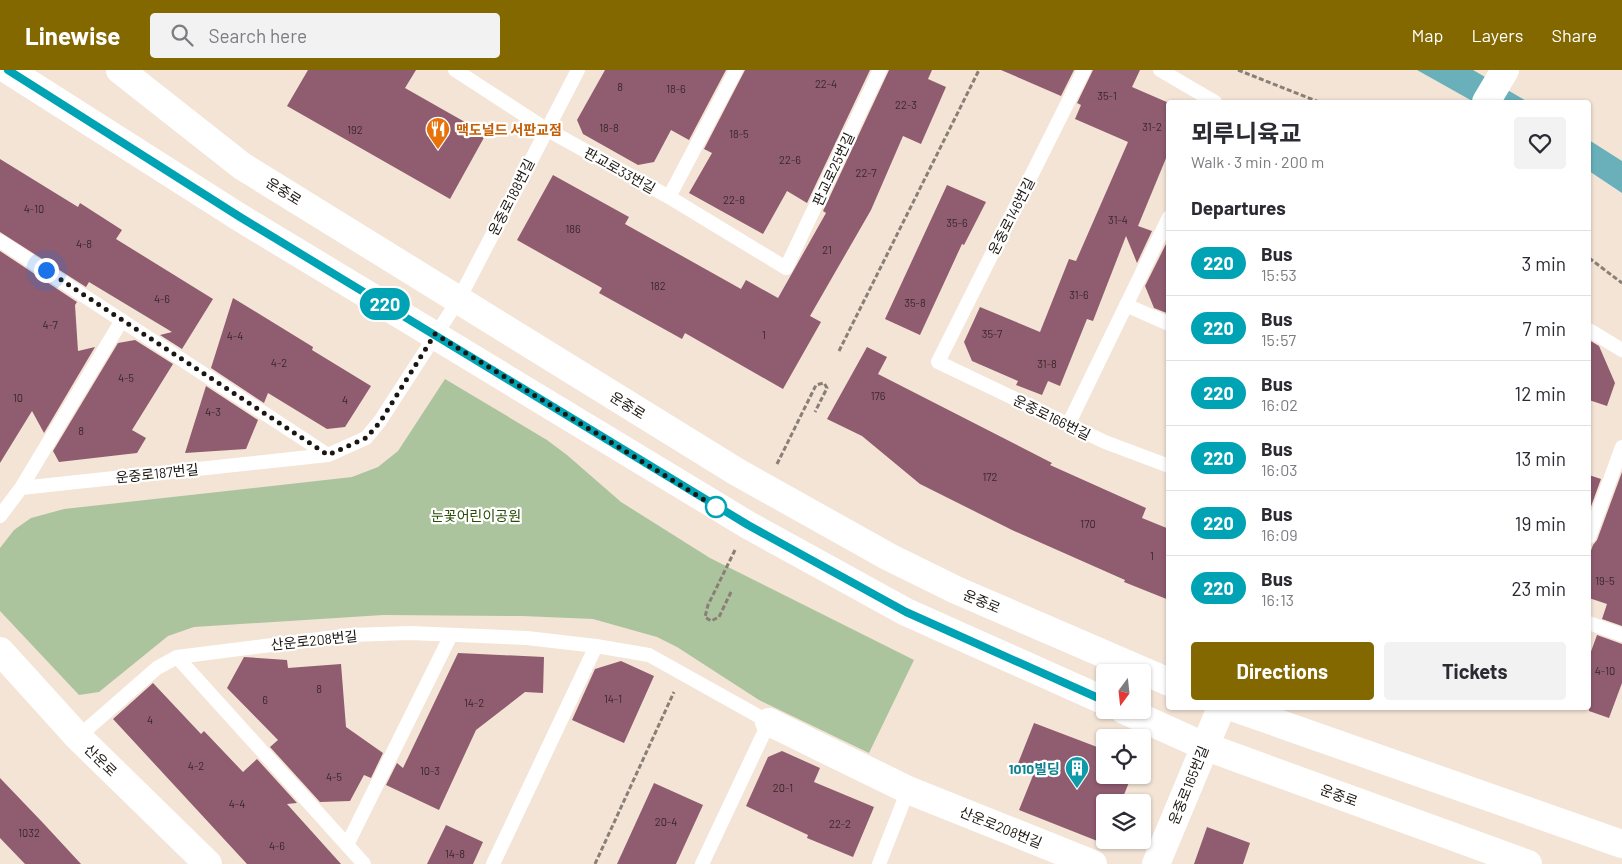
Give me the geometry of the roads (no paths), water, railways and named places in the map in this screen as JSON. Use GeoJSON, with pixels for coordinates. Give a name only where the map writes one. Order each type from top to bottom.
{"type":"FeatureCollection","features":[{"type":"Feature","properties":{"kind":"main road"},"geometry":{"type":"LineString","coordinates":[[8,70],[240,217],[435,334],[716,507],[898,608],[1096,697]]}},
{"type":"Feature","properties":{"kind":"main road","name":"운중로"},"geometry":{"type":"LineString","coordinates":[[120,70],[242,166],[675,434],[889,557],[956,590],[1166,681]]}},
{"type":"Feature","properties":{"kind":"main road"},"geometry":{"type":"LineString","coordinates":[[1487,100],[1505,70]]}},
{"type":"Feature","properties":{"kind":"main road"},"geometry":{"type":"LineString","coordinates":[[0,82],[31,84]]}},
{"type":"Feature","properties":{"kind":"main road","name":"산운로"},"geometry":{"type":"LineString","coordinates":[[0,651],[78,737],[208,864]]}},
{"type":"Feature","properties":{"kind":"main road","name":"운중로165번길"},"geometry":{"type":"LineString","coordinates":[[1156,864],[1220,710]]}},
{"type":"Feature","properties":{"kind":"main road"},"geometry":{"type":"LineString","coordinates":[[1241,710],[1622,844]]}},
{"type":"Feature","properties":{"kind":"main road","name":"운중로"},"geometry":{"type":"LineString","coordinates":[[1144,719],[1204,746],[1528,864]]}},
{"type":"Feature","properties":{"kind":"main road","name":"산운로208번길"},"geometry":{"type":"LineString","coordinates":[[769,722],[908,790],[1094,864]]}},
{"type":"Feature","properties":{"kind":"lane","name":"판교로33번길"},"geometry":{"type":"LineString","coordinates":[[455,70],[546,129],[670,197],[786,268]]}},
{"type":"Feature","properties":{"kind":"lane","name":"운중로188번길"},"geometry":{"type":"LineString","coordinates":[[459,299],[578,70]]}},
{"type":"Feature","properties":{"kind":"lane"},"geometry":{"type":"LineString","coordinates":[[670,197],[736,70]]}},
{"type":"Feature","properties":{"kind":"lane","name":"판교로25번길"},"geometry":{"type":"LineString","coordinates":[[786,268],[880,70]]}},
{"type":"Feature","properties":{"kind":"lane","name":"운중로146번길"},"geometry":{"type":"LineString","coordinates":[[938,362],[1084,70]]}},
{"type":"Feature","properties":{"kind":"lane"},"geometry":{"type":"LineString","coordinates":[[1160,70],[1212,100]]}},
{"type":"Feature","properties":{"kind":"lane"},"geometry":{"type":"LineString","coordinates":[[1068,425],[1166,223]]}},
{"type":"Feature","properties":{"kind":"lane"},"geometry":{"type":"LineString","coordinates":[[0,240],[328,455]]}},
{"type":"Feature","properties":{"kind":"lane","name":"운중로187번길"},"geometry":{"type":"LineString","coordinates":[[21,488],[328,455],[366,438],[380,422],[459,299]]}},
{"type":"Feature","properties":{"kind":"lane"},"geometry":{"type":"LineString","coordinates":[[1126,305],[1166,323]]}},
{"type":"Feature","properties":{"kind":"lane"},"geometry":{"type":"LineString","coordinates":[[0,516],[21,488],[122,320]]}},
{"type":"Feature","properties":{"kind":"lane"},"geometry":{"type":"LineString","coordinates":[[1591,331],[1622,350]]}},
{"type":"Feature","properties":{"kind":"lane","name":"운중로166번길"},"geometry":{"type":"LineString","coordinates":[[938,362],[1105,442],[1166,465]]}},
{"type":"Feature","properties":{"kind":"lane"},"geometry":{"type":"LineString","coordinates":[[1591,532],[1622,447]]}},
{"type":"Feature","properties":{"kind":"lane"},"geometry":{"type":"LineString","coordinates":[[1591,624],[1622,635]]}},
{"type":"Feature","properties":{"kind":"lane","name":"산운로208번길"},"geometry":{"type":"LineString","coordinates":[[78,737],[157,668],[176,657],[351,635],[451,635],[528,638],[596,646],[648,655],[683,672],[769,722]]}},
{"type":"Feature","properties":{"kind":"lane"},"geometry":{"type":"LineString","coordinates":[[346,845],[451,635]]}},
{"type":"Feature","properties":{"kind":"lane"},"geometry":{"type":"LineString","coordinates":[[493,864],[596,646]]}},
{"type":"Feature","properties":{"kind":"lane"},"geometry":{"type":"LineString","coordinates":[[176,657],[364,864]]}},
{"type":"Feature","properties":{"kind":"lane"},"geometry":{"type":"LineString","coordinates":[[702,864],[769,722]]}},
{"type":"Feature","properties":{"kind":"lane"},"geometry":{"type":"LineString","coordinates":[[879,864],[908,790]]}},
{"type":"Feature","properties":{"kind":"water"},"geometry":{"type":"Polygon","coordinates":[[[1417,70],[1473,70],[1525,100],[1470,100],[1417,70]]]}},
{"type":"Feature","properties":{"kind":"water"},"geometry":{"type":"Polygon","coordinates":[[[1591,141],[1622,161],[1622,193],[1591,172],[1591,141]]]}},
{"type":"Feature","properties":{"kind":"place","name":"맥도널드 서판교점"},"geometry":{"type":"Point","coordinates":[438,150]}},
{"type":"Feature","properties":{"kind":"place","name":"1010빌딩"},"geometry":{"type":"Point","coordinates":[1077,789]}},
{"type":"Feature","properties":{"kind":"park label","name":"눈꽃어린이공원"},"geometry":{"type":"Point","coordinates":[476,515]}}]}
